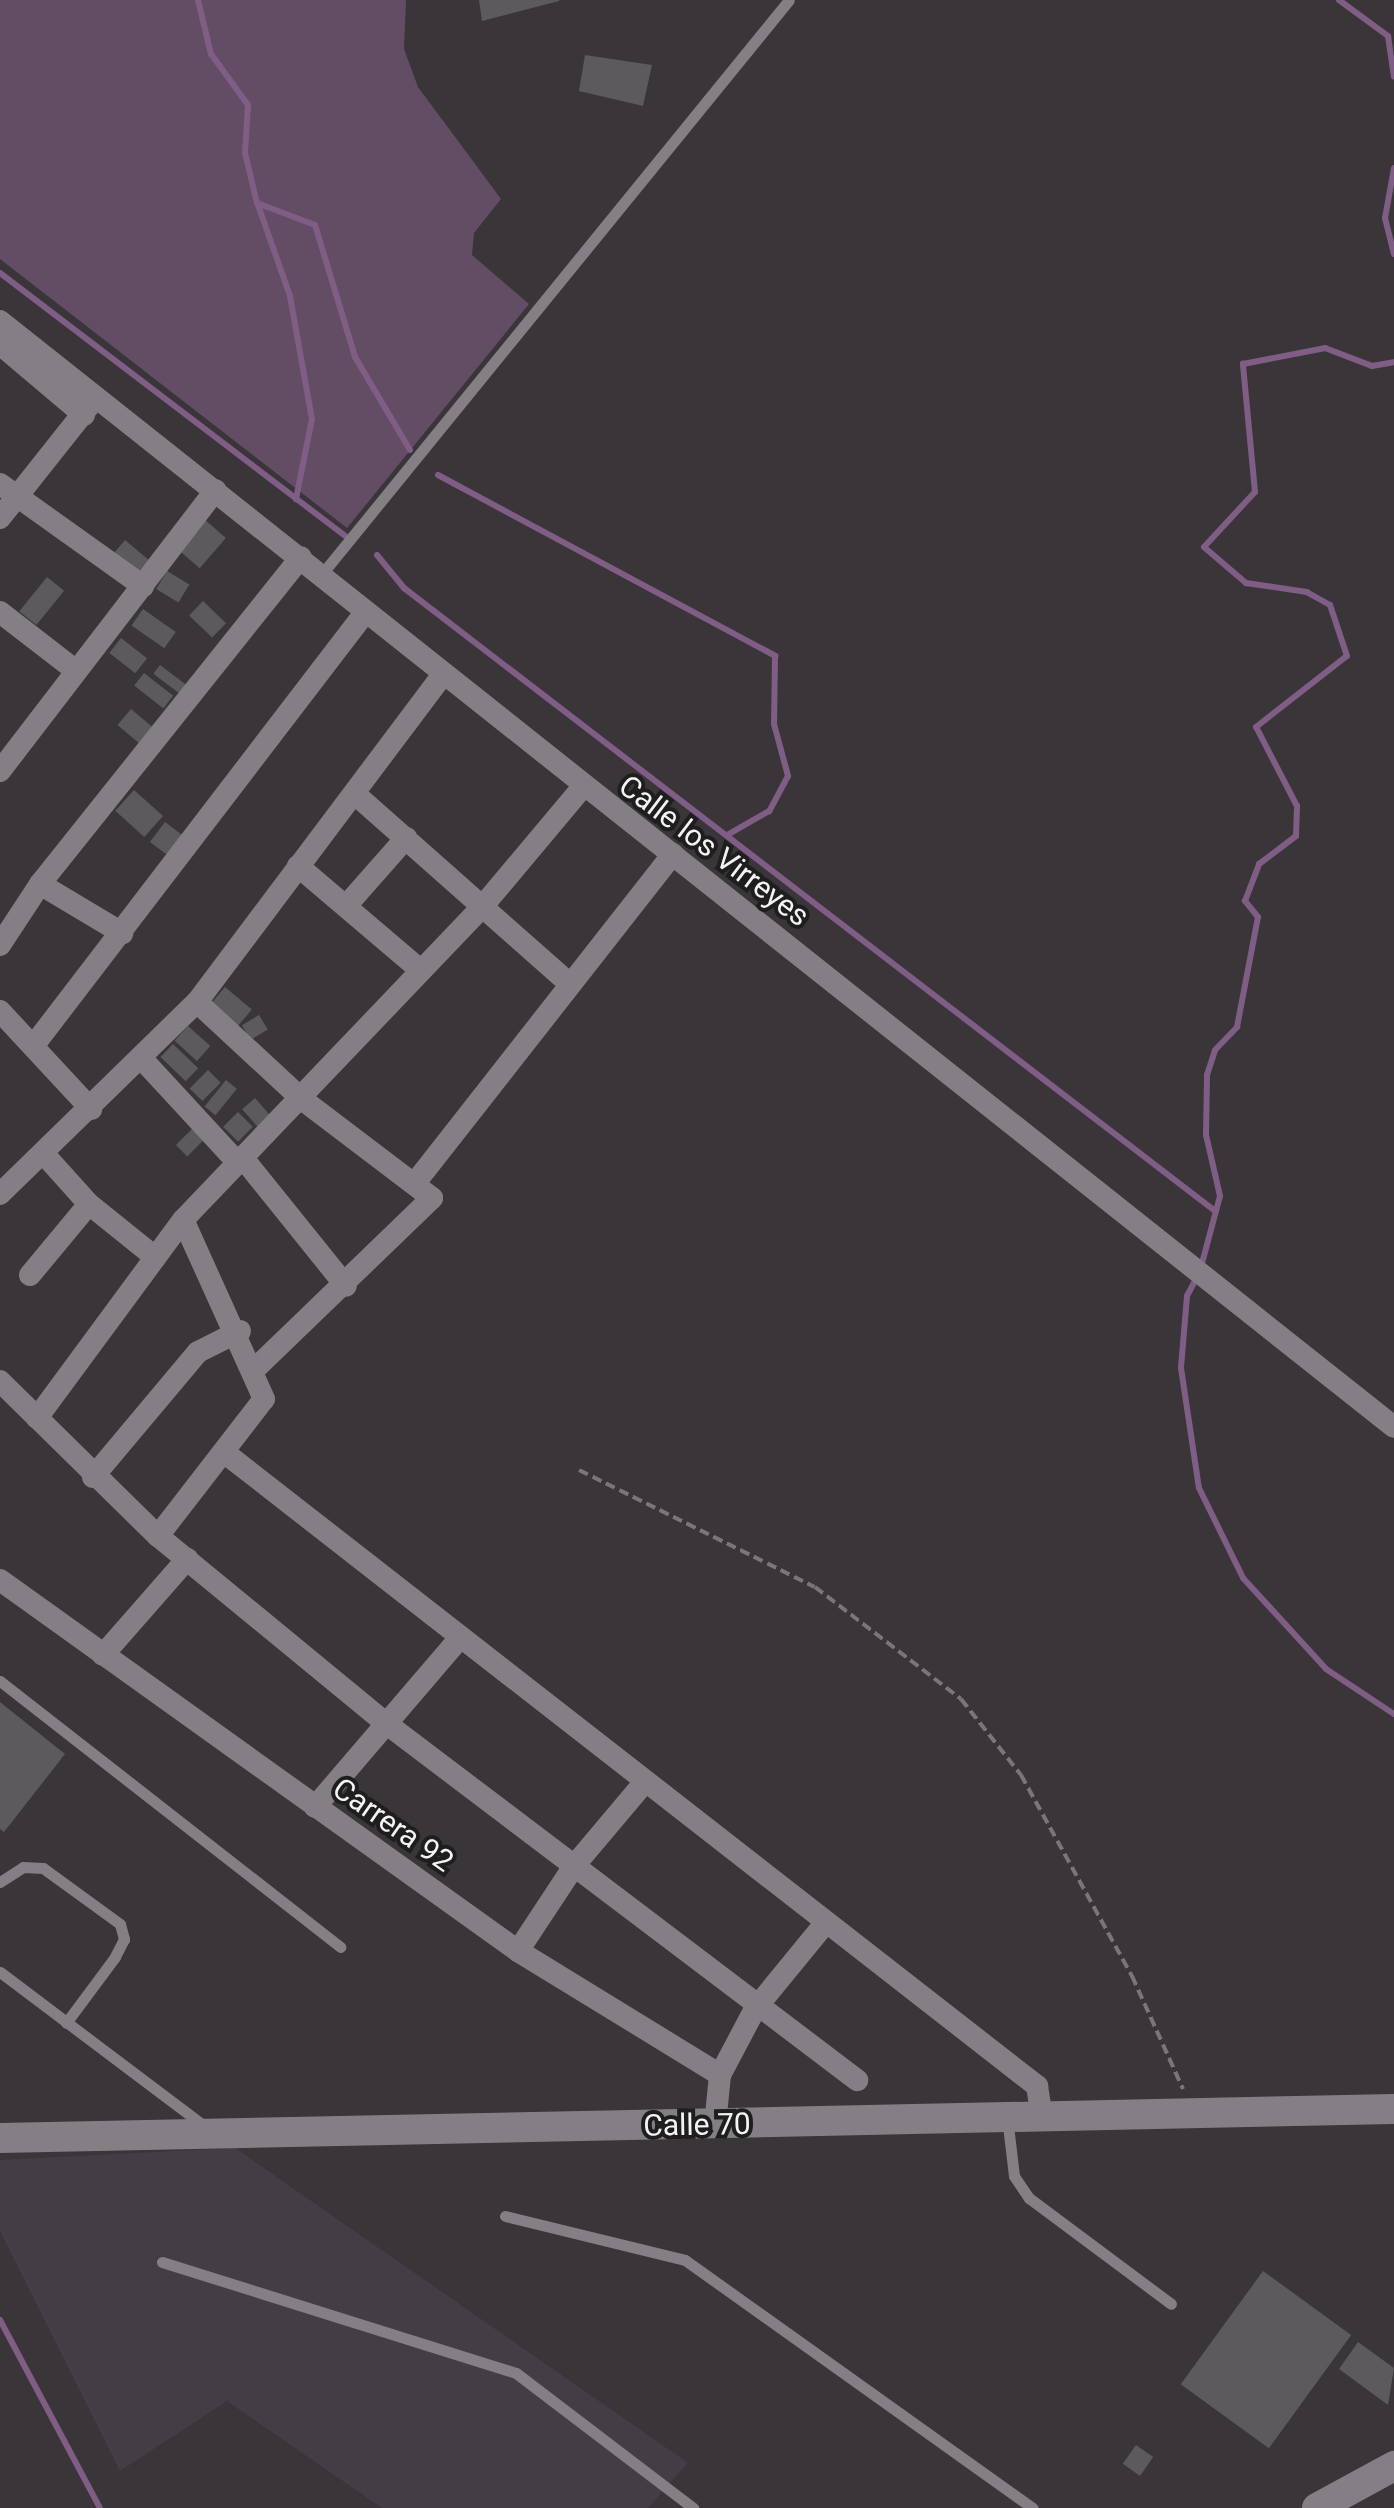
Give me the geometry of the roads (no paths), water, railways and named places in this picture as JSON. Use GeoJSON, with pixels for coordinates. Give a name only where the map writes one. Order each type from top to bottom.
{"type":"FeatureCollection","features":[{"type":"Feature","properties":{"kind":"street","name":"Calle los Virreyes"},"geometry":{"type":"LineString","coordinates":[[0,322],[34,362],[90,406],[216,490],[581,789],[674,854],[1182,1253],[1394,1427]]}},
{"type":"Feature","properties":{"kind":"street"},"geometry":{"type":"LineString","coordinates":[[0,344],[34,362]]}},
{"type":"Feature","properties":{"kind":"street"},"geometry":{"type":"LineString","coordinates":[[0,518],[8,490],[90,406]]}},
{"type":"Feature","properties":{"kind":"street"},"geometry":{"type":"LineString","coordinates":[[8,490],[143,586]]}},
{"type":"Feature","properties":{"kind":"street"},"geometry":{"type":"LineString","coordinates":[[0,771],[9,741],[76,670],[216,490]]}},
{"type":"Feature","properties":{"kind":"street"},"geometry":{"type":"LineString","coordinates":[[0,945],[40,884],[300,557]]}},
{"type":"Feature","properties":{"kind":"street"},"geometry":{"type":"LineString","coordinates":[[0,612],[76,670]]}},
{"type":"Feature","properties":{"kind":"street"},"geometry":{"type":"LineString","coordinates":[[34,1045],[364,614]]}},
{"type":"Feature","properties":{"kind":"street"},"geometry":{"type":"LineString","coordinates":[[0,1194],[143,1060],[197,1002],[441,677]]}},
{"type":"Feature","properties":{"kind":"street"},"geometry":{"type":"LineString","coordinates":[[37,1418],[183,1220],[304,1100],[482,907],[581,789]]}},
{"type":"Feature","properties":{"kind":"street"},"geometry":{"type":"LineString","coordinates":[[355,794],[566,981]]}},
{"type":"Feature","properties":{"kind":"street"},"geometry":{"type":"LineString","coordinates":[[346,906],[406,838]]}},
{"type":"Feature","properties":{"kind":"street"},"geometry":{"type":"LineString","coordinates":[[415,1183],[566,981],[674,854]]}},
{"type":"Feature","properties":{"kind":"street"},"geometry":{"type":"LineString","coordinates":[[298,866],[420,970]]}},
{"type":"Feature","properties":{"kind":"street"},"geometry":{"type":"LineString","coordinates":[[40,884],[122,933]]}},
{"type":"Feature","properties":{"kind":"street"},"geometry":{"type":"LineString","coordinates":[[197,1002],[304,1100],[432,1198],[346,1286],[256,1368]]}},
{"type":"Feature","properties":{"kind":"street"},"geometry":{"type":"LineString","coordinates":[[0,1011],[91,1109]]}},
{"type":"Feature","properties":{"kind":"street"},"geometry":{"type":"LineString","coordinates":[[143,1060],[241,1160],[346,1286]]}},
{"type":"Feature","properties":{"kind":"street"},"geometry":{"type":"LineString","coordinates":[[43,1152],[89,1204],[155,1257]]}},
{"type":"Feature","properties":{"kind":"street"},"geometry":{"type":"LineString","coordinates":[[30,1275],[89,1204]]}},
{"type":"Feature","properties":{"kind":"street"},"geometry":{"type":"LineString","coordinates":[[158,1536],[264,1399],[240,1331],[183,1220]]}},
{"type":"Feature","properties":{"kind":"street"},"geometry":{"type":"LineString","coordinates":[[94,1477],[198,1352],[240,1331]]}},
{"type":"Feature","properties":{"kind":"street"},"geometry":{"type":"LineString","coordinates":[[0,1381],[158,1536],[386,1724],[755,2009],[857,2080]]}},
{"type":"Feature","properties":{"kind":"street"},"geometry":{"type":"LineString","coordinates":[[225,1453],[823,1926],[1037,2086],[1042,2116]]}},
{"type":"Feature","properties":{"kind":"street"},"geometry":{"type":"LineString","coordinates":[[104,1656],[186,1559]]}},
{"type":"Feature","properties":{"kind":"street","name":"Carrera 92"},"geometry":{"type":"LineString","coordinates":[[0,1580],[518,1951],[720,2075]]}},
{"type":"Feature","properties":{"kind":"street"},"geometry":{"type":"LineString","coordinates":[[315,1807],[459,1639]]}},
{"type":"Feature","properties":{"kind":"street"},"geometry":{"type":"LineString","coordinates":[[518,1951],[574,1866],[643,1784]]}},
{"type":"Feature","properties":{"kind":"street"},"geometry":{"type":"LineString","coordinates":[[715,2124],[720,2075],[755,2009],[823,1926]]}},
{"type":"Feature","properties":{"kind":"street","name":"Calle 70"},"geometry":{"type":"LineString","coordinates":[[0,2138],[1394,2109]]}},
{"type":"Feature","properties":{"kind":"street"},"geometry":{"type":"LineString","coordinates":[[1317,2508],[1394,2466]]}},
{"type":"Feature","properties":{"kind":"lane"},"geometry":{"type":"LineString","coordinates":[[321,575],[789,0]]}},
{"type":"Feature","properties":{"kind":"lane"},"geometry":{"type":"LineString","coordinates":[[0,1681],[340,1947]]}},
{"type":"Feature","properties":{"kind":"lane"},"geometry":{"type":"LineString","coordinates":[[0,1882],[23,1867],[43,1868],[120,1924],[124,1939],[115,1957],[66,2023]]}},
{"type":"Feature","properties":{"kind":"lane"},"geometry":{"type":"LineString","coordinates":[[0,1972],[214,2133]]}},
{"type":"Feature","properties":{"kind":"lane"},"geometry":{"type":"LineString","coordinates":[[1007,2118],[1014,2176],[1028,2198],[1171,2304]]}},
{"type":"Feature","properties":{"kind":"lane"},"geometry":{"type":"LineString","coordinates":[[505,2216],[685,2260],[1033,2508]]}},
{"type":"Feature","properties":{"kind":"lane"},"geometry":{"type":"LineString","coordinates":[[162,2262],[516,2373],[693,2508]]}},
{"type":"Feature","properties":{"kind":"waterway"},"geometry":{"type":"LineString","coordinates":[[198,0],[211,54],[248,105],[245,153],[257,203],[315,225],[355,357],[410,450]]}},
{"type":"Feature","properties":{"kind":"waterway"},"geometry":{"type":"LineString","coordinates":[[1339,0],[1388,36],[1394,77]]}},
{"type":"Feature","properties":{"kind":"waterway"},"geometry":{"type":"LineString","coordinates":[[1394,168],[1385,218],[1394,254]]}},
{"type":"Feature","properties":{"kind":"waterway"},"geometry":{"type":"LineString","coordinates":[[258,205],[290,296],[312,419],[296,499]]}},
{"type":"Feature","properties":{"kind":"waterway"},"geometry":{"type":"LineString","coordinates":[[0,273],[347,537]]}},
{"type":"Feature","properties":{"kind":"waterway"},"geometry":{"type":"LineString","coordinates":[[1201,1267],[1220,1196],[1206,1135],[1207,1075],[1215,1050],[1237,1027],[1258,917],[1245,901],[1259,864],[1296,836],[1297,806],[1256,727],[1347,656],[1330,605],[1307,592],[1246,583],[1204,547],[1255,492],[1243,364],[1325,348],[1372,366],[1394,362]]}},
{"type":"Feature","properties":{"kind":"waterway"},"geometry":{"type":"LineString","coordinates":[[438,475],[775,656],[774,724],[788,776],[769,811],[729,834]]}},
{"type":"Feature","properties":{"kind":"waterway"},"geometry":{"type":"LineString","coordinates":[[377,555],[404,588],[1215,1211]]}},
{"type":"Feature","properties":{"kind":"waterway"},"geometry":{"type":"LineString","coordinates":[[1196,1279],[1187,1296],[1181,1368],[1199,1488],[1243,1578],[1326,1669],[1394,1714]]}},
{"type":"Feature","properties":{"kind":"waterway"},"geometry":{"type":"LineString","coordinates":[[0,2320],[100,2508]]}}]}
